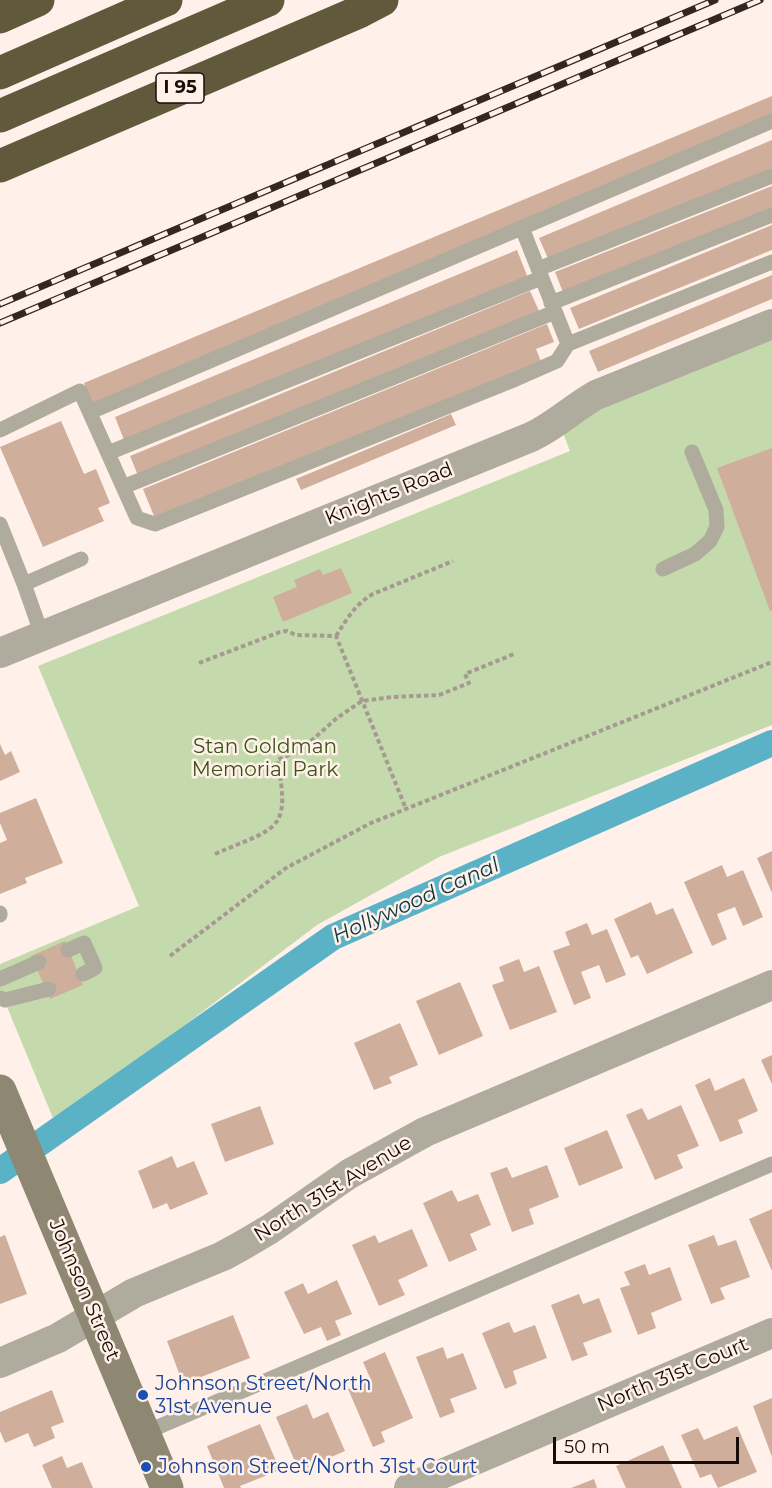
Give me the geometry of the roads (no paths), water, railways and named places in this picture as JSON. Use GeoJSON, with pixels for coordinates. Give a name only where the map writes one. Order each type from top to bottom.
{"type":"FeatureCollection","features":[{"type":"Feature","properties":{"kind":"highway"},"geometry":{"type":"LineString","coordinates":[[0,16],[38,0]]}},
{"type":"Feature","properties":{"kind":"highway"},"geometry":{"type":"LineString","coordinates":[[0,73],[166,0]]}},
{"type":"Feature","properties":{"kind":"highway"},"geometry":{"type":"LineString","coordinates":[[0,116],[268,0]]}},
{"type":"Feature","properties":{"kind":"highway"},"geometry":{"type":"LineString","coordinates":[[371,6],[401,0]]}},
{"type":"Feature","properties":{"kind":"highway","name":"I 95"},"geometry":{"type":"LineString","coordinates":[[0,166],[371,6]]}},
{"type":"Feature","properties":{"kind":"street","name":"Knights Road"},"geometry":{"type":"LineString","coordinates":[[0,653],[531,437],[550,428],[596,395],[772,324]]}},
{"type":"Feature","properties":{"kind":"street","name":"North 31st Avenue"},"geometry":{"type":"LineString","coordinates":[[0,1363],[58,1338],[134,1293],[223,1256],[278,1224],[349,1174],[425,1132],[772,985]]}},
{"type":"Feature","properties":{"kind":"street","name":"Johnson Street"},"geometry":{"type":"LineString","coordinates":[[0,1091],[167,1488]]}},
{"type":"Feature","properties":{"kind":"street","name":"North 31st Court"},"geometry":{"type":"LineString","coordinates":[[409,1488],[772,1333]]}},
{"type":"Feature","properties":{"kind":"lane"},"geometry":{"type":"LineString","coordinates":[[90,412],[772,122]]}},
{"type":"Feature","properties":{"kind":"lane"},"geometry":{"type":"LineString","coordinates":[[108,453],[772,176]]}},
{"type":"Feature","properties":{"kind":"lane"},"geometry":{"type":"LineString","coordinates":[[123,487],[772,215]]}},
{"type":"Feature","properties":{"kind":"lane"},"geometry":{"type":"LineString","coordinates":[[522,228],[568,344]]}},
{"type":"Feature","properties":{"kind":"lane"},"geometry":{"type":"LineString","coordinates":[[0,430],[80,391],[137,518],[155,524],[547,366],[557,361],[568,344],[772,262]]}},
{"type":"Feature","properties":{"kind":"lane"},"geometry":{"type":"LineString","coordinates":[[663,569],[695,554],[710,541],[717,527],[716,510],[692,452]]}},
{"type":"Feature","properties":{"kind":"lane"},"geometry":{"type":"LineString","coordinates":[[0,524],[42,635]]}},
{"type":"Feature","properties":{"kind":"lane"},"geometry":{"type":"LineString","coordinates":[[24,584],[81,559]]}},
{"type":"Feature","properties":{"kind":"lane"},"geometry":{"type":"LineString","coordinates":[[68,950],[84,943],[95,968],[83,974]]}},
{"type":"Feature","properties":{"kind":"lane"},"geometry":{"type":"LineString","coordinates":[[0,979],[39,962]]}},
{"type":"Feature","properties":{"kind":"lane"},"geometry":{"type":"LineString","coordinates":[[0,998],[5,1000],[49,988]]}},
{"type":"Feature","properties":{"kind":"lane"},"geometry":{"type":"LineString","coordinates":[[144,1433],[772,1164]]}},
{"type":"Feature","properties":{"kind":"waterway","name":"Hollywood Canal"},"geometry":{"type":"LineString","coordinates":[[0,1171],[333,937],[772,743]]}},
{"type":"Feature","properties":{"kind":"railway"},"geometry":{"type":"LineString","coordinates":[[0,304],[715,0]]}},
{"type":"Feature","properties":{"kind":"railway"},"geometry":{"type":"LineString","coordinates":[[0,323],[760,0]]}},
{"type":"Feature","properties":{"kind":"place","name":"Johnson Street/North 31st Avenue"},"geometry":{"type":"Point","coordinates":[143,1395]}},
{"type":"Feature","properties":{"kind":"place","name":"Johnson Street/North 31st Court"},"geometry":{"type":"Point","coordinates":[146,1467]}},
{"type":"Feature","properties":{"kind":"park label","name":"Stan Goldman Memorial Park"},"geometry":{"type":"Point","coordinates":[265,758]}}]}
